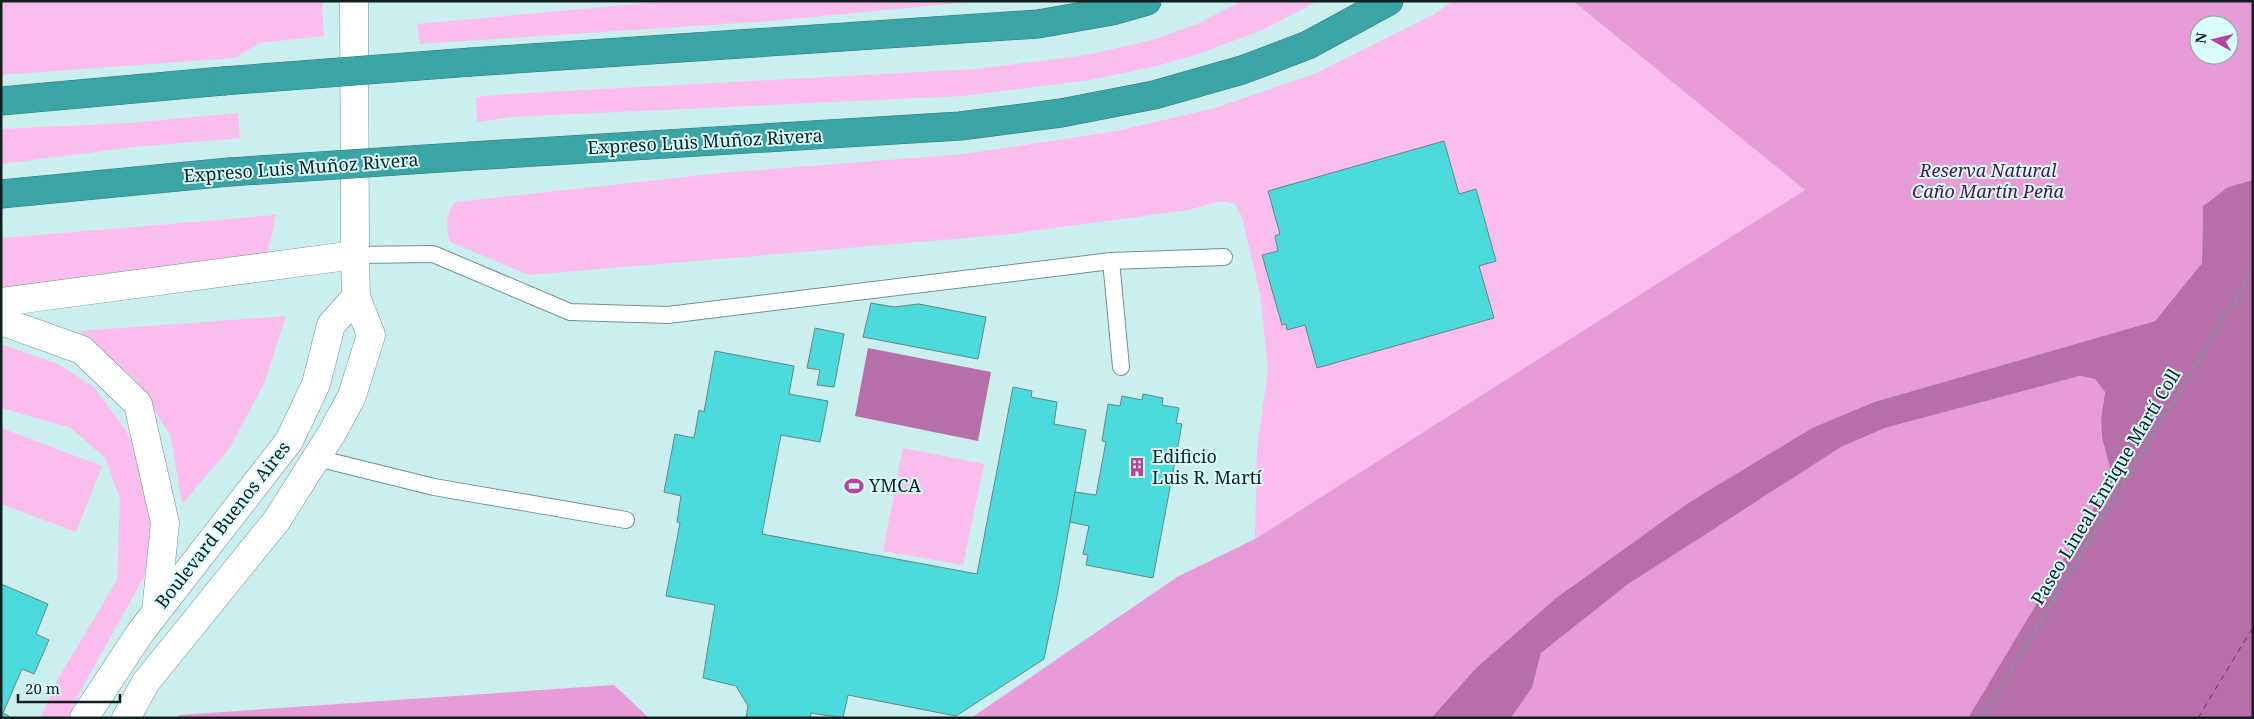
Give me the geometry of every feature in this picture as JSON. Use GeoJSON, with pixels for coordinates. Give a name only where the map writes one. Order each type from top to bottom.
{"type":"FeatureCollection","features":[{"type":"Feature","properties":{"kind":"highway"},"geometry":{"type":"LineString","coordinates":[[1,101],[223,81],[471,62],[1038,24],[1112,11],[1147,1]]}},
{"type":"Feature","properties":{"kind":"highway","name":"Expreso Luis Muñoz Rivera"},"geometry":{"type":"LineString","coordinates":[[1,194],[229,172],[960,126],[1061,113],[1154,95],[1242,70],[1308,45],[1389,1]]}},
{"type":"Feature","properties":{"kind":"street","name":"Boulevard Buenos Aires"},"geometry":{"type":"LineString","coordinates":[[126,718],[146,682],[277,520],[352,396],[371,336],[356,297],[354,1]]}},
{"type":"Feature","properties":{"kind":"street"},"geometry":{"type":"LineString","coordinates":[[1,302],[355,255]]}},
{"type":"Feature","properties":{"kind":"street","name":"Boulevard Buenos Aires"},"geometry":{"type":"LineString","coordinates":[[84,718],[140,633],[289,441],[316,384],[331,325],[356,297]]}},
{"type":"Feature","properties":{"kind":"street"},"geometry":{"type":"LineString","coordinates":[[1,322],[82,350],[138,404],[165,523],[156,612]]}},
{"type":"Feature","properties":{"kind":"lane"},"geometry":{"type":"LineString","coordinates":[[355,255],[433,254],[570,312],[668,315],[1111,261],[1224,256]]}},
{"type":"Feature","properties":{"kind":"lane"},"geometry":{"type":"LineString","coordinates":[[1111,261],[1121,367]]}},
{"type":"Feature","properties":{"kind":"lane"},"geometry":{"type":"LineString","coordinates":[[316,458],[434,487],[626,520]]}},
{"type":"Feature","properties":{"kind":"path","name":"Paseo Lineal Enrique Martí Coll"},"geometry":{"type":"LineString","coordinates":[[1982,718],[2253,270]]}},
{"type":"Feature","properties":{"kind":"shaded area"},"geometry":{"type":"Polygon","coordinates":[[[1,1],[322,1],[324,36],[259,43],[235,58],[1,75],[1,1]]]}},
{"type":"Feature","properties":{"kind":"shaded area"},"geometry":{"type":"Polygon","coordinates":[[[669,1],[982,1],[770,21],[420,44],[417,24],[669,1]]]}},
{"type":"Feature","properties":{"kind":"shaded area"},"geometry":{"type":"Polygon","coordinates":[[[1242,1],[1318,1],[1265,29],[1198,54],[1157,66],[1090,80],[963,96],[511,117],[477,122],[476,97],[976,69],[1087,55],[1152,40],[1197,24],[1242,1]]]}},
{"type":"Feature","properties":{"kind":"shaded area"},"geometry":{"type":"Polygon","coordinates":[[[1453,1],[1573,1],[1805,190],[1255,539],[1257,448],[1268,370],[1260,293],[1242,217],[1235,204],[1221,201],[1188,210],[1003,235],[529,275],[450,242],[447,221],[449,212],[455,202],[722,173],[964,154],[1117,131],[1215,108],[1314,74],[1433,15],[1453,1]]]}},
{"type":"Feature","properties":{"kind":"shaded area"},"geometry":{"type":"Polygon","coordinates":[[[238,113],[240,138],[135,147],[1,164],[1,129],[128,123],[238,113]]]}},
{"type":"Feature","properties":{"kind":"shaded area"},"geometry":{"type":"Polygon","coordinates":[[[2253,180],[2253,718],[1968,718],[2099,499],[2110,468],[2102,438],[2101,419],[2105,392],[2095,379],[2080,376],[1885,428],[1841,447],[1627,585],[1541,653],[1532,688],[1511,718],[1431,718],[1477,667],[1556,598],[1688,503],[1812,428],[1874,402],[2155,321],[2202,263],[2203,206],[2228,187],[2253,180]]]}},
{"type":"Feature","properties":{"kind":"shaded area"},"geometry":{"type":"Polygon","coordinates":[[[276,215],[265,266],[1,289],[1,238],[276,215]]]}},
{"type":"Feature","properties":{"kind":"shaded area"},"geometry":{"type":"Polygon","coordinates":[[[286,316],[264,384],[229,449],[182,504],[171,437],[137,381],[79,331],[286,316]]]}},
{"type":"Feature","properties":{"kind":"shaded area"},"geometry":{"type":"Polygon","coordinates":[[[1,344],[58,364],[94,387],[126,431],[154,488],[153,533],[144,577],[82,688],[68,718],[40,718],[55,684],[117,580],[120,499],[105,458],[71,428],[1,408],[1,344]]]}},
{"type":"Feature","properties":{"kind":"shaded area"},"geometry":{"type":"Polygon","coordinates":[[[868,348],[991,372],[978,441],[855,416],[868,348]]]}},
{"type":"Feature","properties":{"kind":"shaded area"},"geometry":{"type":"Polygon","coordinates":[[[1,428],[102,466],[76,532],[1,504],[1,428]]]}},
{"type":"Feature","properties":{"kind":"shaded area"},"geometry":{"type":"Polygon","coordinates":[[[903,448],[984,464],[963,565],[883,551],[903,448]]]}},
{"type":"Feature","properties":{"kind":"green space","name":"Reserva Natural Caño Martín Peña"},"geometry":{"type":"Polygon","coordinates":[[[1573,1],[2253,1],[2253,180],[2228,187],[2203,206],[2202,263],[2155,321],[1874,402],[1812,428],[1688,503],[1556,598],[1477,667],[1431,718],[971,718],[1177,577],[1255,539],[1805,190],[1573,1]]]}},
{"type":"Feature","properties":{"kind":"green space"},"geometry":{"type":"Polygon","coordinates":[[[2080,376],[2095,379],[2105,392],[2101,419],[2102,438],[2110,468],[2099,499],[1968,718],[1511,718],[1532,688],[1541,653],[1627,585],[1841,447],[1885,428],[2080,376]]]}},
{"type":"Feature","properties":{"kind":"green space"},"geometry":{"type":"Polygon","coordinates":[[[614,685],[649,718],[178,718],[179,715],[614,685]]]}},
{"type":"Feature","properties":{"kind":"building"},"geometry":{"type":"Polygon","coordinates":[[[1444,141],[1459,194],[1476,189],[1496,261],[1479,266],[1494,318],[1317,368],[1305,325],[1287,330],[1286,324],[1282,325],[1262,255],[1278,251],[1275,236],[1280,234],[1268,191],[1444,141]]]}},
{"type":"Feature","properties":{"kind":"building"},"geometry":{"type":"Polygon","coordinates":[[[871,303],[894,307],[919,304],[986,317],[978,359],[863,337],[871,303]]]}},
{"type":"Feature","properties":{"kind":"building"},"geometry":{"type":"Polygon","coordinates":[[[815,328],[844,334],[834,387],[817,385],[820,370],[807,368],[815,328]]]}},
{"type":"Feature","properties":{"kind":"building"},"geometry":{"type":"Polygon","coordinates":[[[715,351],[794,366],[789,394],[828,401],[820,442],[781,435],[762,534],[977,574],[1013,387],[1032,391],[1031,397],[1057,402],[1054,424],[1086,430],[1058,591],[1044,659],[956,716],[848,695],[843,718],[811,713],[810,718],[746,718],[748,706],[736,686],[703,678],[715,605],[666,596],[680,523],[677,522],[681,496],[664,492],[675,434],[694,438],[699,410],[704,412],[715,351]]]}},
{"type":"Feature","properties":{"kind":"building","name":"Edificio Luis R. Martí"},"geometry":{"type":"Polygon","coordinates":[[[1143,394],[1163,398],[1162,405],[1179,408],[1176,423],[1182,424],[1153,578],[1086,565],[1088,555],[1083,554],[1089,526],[1070,522],[1075,492],[1096,495],[1106,442],[1102,441],[1108,404],[1120,406],[1122,396],[1142,400],[1143,394]]]}},
{"type":"Feature","properties":{"kind":"building"},"geometry":{"type":"Polygon","coordinates":[[[1,584],[48,604],[36,634],[49,640],[34,674],[22,669],[3,713],[9,716],[8,718],[1,718],[1,584]]]}},
{"type":"Feature","properties":{"kind":"ferry route"},"geometry":{"type":"LineString","coordinates":[[2198,718],[2253,627]]}},
{"type":"Feature","properties":{"kind":"place","name":"Edificio Luis R. Martí"},"geometry":{"type":"Point","coordinates":[1137,467]}},
{"type":"Feature","properties":{"kind":"place","name":"YMCA"},"geometry":{"type":"Point","coordinates":[854,486]}}]}
